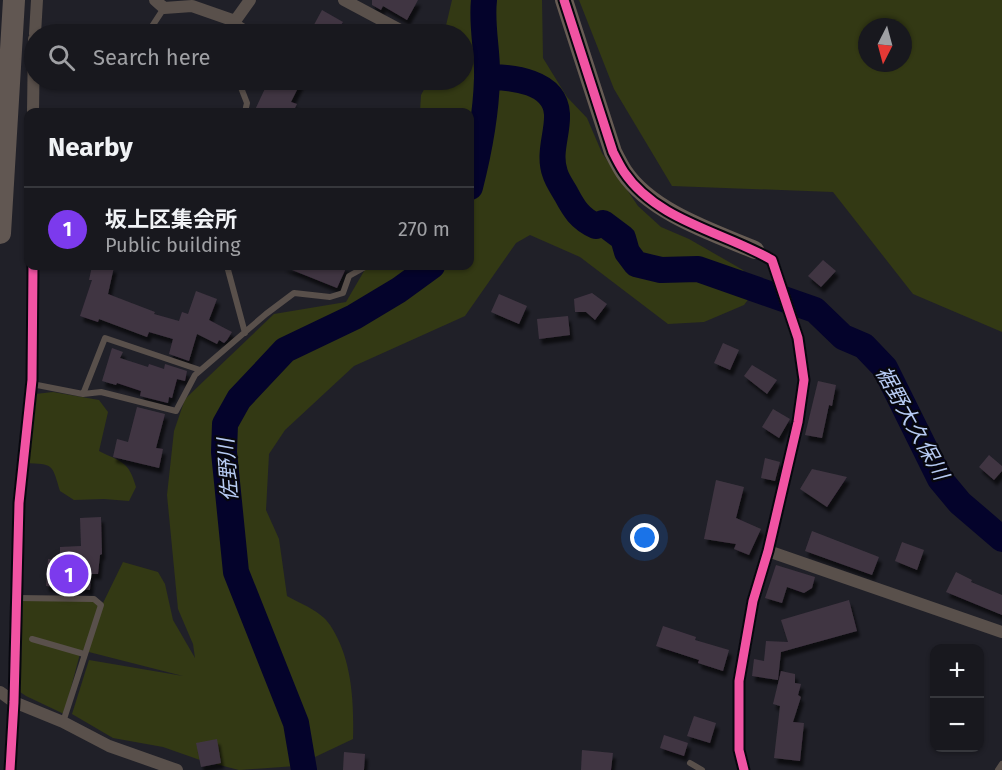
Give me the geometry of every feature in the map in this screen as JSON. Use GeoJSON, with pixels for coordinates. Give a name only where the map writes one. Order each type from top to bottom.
{"type":"FeatureCollection","features":[{"type":"Feature","properties":{"kind":"highway"},"geometry":{"type":"LineString","coordinates":[[0,233],[14,0]]}},
{"type":"Feature","properties":{"kind":"street"},"geometry":{"type":"LineString","coordinates":[[36,24],[37,0]]}},
{"type":"Feature","properties":{"kind":"street"},"geometry":{"type":"LineString","coordinates":[[160,4],[192,6],[235,21],[250,0]]}},
{"type":"Feature","properties":{"kind":"street"},"geometry":{"type":"LineString","coordinates":[[344,0],[389,24]]}},
{"type":"Feature","properties":{"kind":"street"},"geometry":{"type":"LineString","coordinates":[[564,0],[613,152],[625,173],[645,195],[668,211],[755,250],[772,260],[798,338],[804,380],[798,422],[768,550],[753,601],[739,681],[739,750],[744,770]]}},
{"type":"Feature","properties":{"kind":"street"},"geometry":{"type":"LineString","coordinates":[[33,90],[33,108]]}},
{"type":"Feature","properties":{"kind":"street"},"geometry":{"type":"LineString","coordinates":[[10,770],[19,503],[32,384],[33,270]]}},
{"type":"Feature","properties":{"kind":"street"},"geometry":{"type":"LineString","coordinates":[[768,550],[1002,632]]}},
{"type":"Feature","properties":{"kind":"street"},"geometry":{"type":"LineString","coordinates":[[0,692],[14,702],[63,722],[109,746],[177,770]]}},
{"type":"Feature","properties":{"kind":"lane"},"geometry":{"type":"LineString","coordinates":[[151,24],[160,4]]}},
{"type":"Feature","properties":{"kind":"lane"},"geometry":{"type":"LineString","coordinates":[[235,24],[235,21],[240,24]]}},
{"type":"Feature","properties":{"kind":"lane"},"geometry":{"type":"LineString","coordinates":[[242,90],[247,103],[246,108]]}},
{"type":"Feature","properties":{"kind":"lane"},"geometry":{"type":"LineString","coordinates":[[228,270],[244,333]]}},
{"type":"Feature","properties":{"kind":"lane"},"geometry":{"type":"LineString","coordinates":[[32,384],[83,394],[101,392],[176,411],[195,375],[266,314],[294,293],[330,297],[343,293],[349,276],[360,270]]}},
{"type":"Feature","properties":{"kind":"lane"},"geometry":{"type":"LineString","coordinates":[[83,394],[105,338],[200,370]]}},
{"type":"Feature","properties":{"kind":"lane"},"geometry":{"type":"LineString","coordinates":[[16,598],[94,599],[100,605],[63,722]]}},
{"type":"Feature","properties":{"kind":"lane"},"geometry":{"type":"LineString","coordinates":[[32,639],[84,654]]}},
{"type":"Feature","properties":{"kind":"lane"},"geometry":{"type":"LineString","coordinates":[[690,763],[702,770]]}},
{"type":"Feature","properties":{"kind":"lane"},"geometry":{"type":"LineString","coordinates":[[998,770],[1002,764]]}},
{"type":"Feature","properties":{"kind":"green space"},"geometry":{"type":"Polygon","coordinates":[[[452,0],[542,0],[543,58],[567,97],[587,118],[602,153],[638,206],[661,227],[689,239],[743,270],[756,289],[744,305],[704,322],[668,324],[580,257],[530,235],[516,243],[465,316],[354,366],[285,430],[269,454],[266,510],[279,539],[287,596],[326,620],[343,651],[352,695],[353,739],[296,766],[239,770],[163,747],[113,738],[72,714],[89,660],[183,676],[81,650],[64,714],[26,696],[20,692],[18,682],[16,598],[94,599],[103,603],[123,562],[158,572],[165,584],[173,620],[195,658],[193,644],[178,609],[167,495],[174,431],[185,399],[274,314],[346,302],[365,270],[474,270],[474,108],[420,108],[424,90],[474,90],[474,24],[446,24],[452,0]]]}},
{"type":"Feature","properties":{"kind":"green space"},"geometry":{"type":"Polygon","coordinates":[[[579,0],[1002,0],[1002,332],[913,294],[833,192],[672,186],[614,89],[579,0]]]}},
{"type":"Feature","properties":{"kind":"green space"},"geometry":{"type":"Polygon","coordinates":[[[53,392],[99,400],[108,412],[99,451],[119,460],[130,472],[136,487],[129,501],[74,500],[60,491],[50,467],[25,463],[35,394],[53,392]]]}},
{"type":"Feature","properties":{"kind":"building"},"geometry":{"type":"Polygon","coordinates":[[[372,0],[418,0],[407,20],[383,6],[381,10],[372,5],[372,0]]]}},
{"type":"Feature","properties":{"kind":"building"},"geometry":{"type":"Polygon","coordinates":[[[322,10],[343,22],[342,24],[314,24],[322,10]]]}},
{"type":"Feature","properties":{"kind":"building"},"geometry":{"type":"Polygon","coordinates":[[[264,90],[297,90],[291,102],[297,104],[295,108],[256,108],[264,90]]]}},
{"type":"Feature","properties":{"kind":"building"},"geometry":{"type":"Polygon","coordinates":[[[823,260],[836,271],[821,287],[808,276],[823,260]]]}},
{"type":"Feature","properties":{"kind":"building"},"geometry":{"type":"Polygon","coordinates":[[[91,270],[113,270],[108,294],[155,312],[154,314],[179,321],[182,312],[188,314],[196,291],[217,299],[209,320],[232,332],[224,343],[219,340],[217,344],[197,334],[189,361],[169,354],[173,339],[149,332],[147,337],[99,319],[98,322],[80,316],[92,280],[89,280],[91,270]]]}},
{"type":"Feature","properties":{"kind":"building"},"geometry":{"type":"Polygon","coordinates":[[[292,270],[345,270],[337,288],[292,270]]]}},
{"type":"Feature","properties":{"kind":"building"},"geometry":{"type":"Polygon","coordinates":[[[592,293],[607,304],[595,320],[586,312],[575,312],[574,299],[592,293]]]}},
{"type":"Feature","properties":{"kind":"building"},"geometry":{"type":"Polygon","coordinates":[[[499,294],[527,306],[519,324],[491,312],[499,294]]]}},
{"type":"Feature","properties":{"kind":"building"},"geometry":{"type":"Polygon","coordinates":[[[568,316],[570,335],[539,339],[537,319],[568,316]]]}},
{"type":"Feature","properties":{"kind":"building"},"geometry":{"type":"Polygon","coordinates":[[[723,343],[739,350],[730,370],[714,363],[723,343]]]}},
{"type":"Feature","properties":{"kind":"building"},"geometry":{"type":"Polygon","coordinates":[[[112,348],[123,352],[120,358],[148,367],[149,364],[164,369],[165,364],[187,371],[185,381],[177,379],[172,398],[169,397],[168,403],[140,396],[141,391],[117,383],[116,385],[102,381],[112,348]]]}},
{"type":"Feature","properties":{"kind":"building"},"geometry":{"type":"Polygon","coordinates":[[[752,365],[777,380],[767,394],[744,376],[752,365]]]}},
{"type":"Feature","properties":{"kind":"building"},"geometry":{"type":"Polygon","coordinates":[[[818,381],[836,385],[822,438],[805,435],[818,381]]]}},
{"type":"Feature","properties":{"kind":"building"},"geometry":{"type":"Polygon","coordinates":[[[137,407],[165,414],[156,448],[163,449],[159,468],[113,457],[117,439],[128,442],[137,407]]]}},
{"type":"Feature","properties":{"kind":"building"},"geometry":{"type":"Polygon","coordinates":[[[773,409],[790,419],[779,438],[762,427],[773,409]]]}},
{"type":"Feature","properties":{"kind":"building"},"geometry":{"type":"Polygon","coordinates":[[[989,455],[1002,466],[1002,471],[994,480],[979,467],[989,455]]]}},
{"type":"Feature","properties":{"kind":"building"},"geometry":{"type":"Polygon","coordinates":[[[765,458],[780,462],[775,481],[761,478],[765,458]]]}},
{"type":"Feature","properties":{"kind":"building"},"geometry":{"type":"Polygon","coordinates":[[[812,469],[847,477],[827,507],[800,489],[812,469]]]}},
{"type":"Feature","properties":{"kind":"building"},"geometry":{"type":"Polygon","coordinates":[[[716,480],[744,487],[736,518],[761,529],[749,555],[734,549],[736,544],[704,539],[716,480]]]}},
{"type":"Feature","properties":{"kind":"building"},"geometry":{"type":"Polygon","coordinates":[[[101,517],[102,554],[98,574],[91,574],[90,590],[46,586],[48,559],[60,560],[60,547],[81,546],[80,518],[101,517]]]}},
{"type":"Feature","properties":{"kind":"building"},"geometry":{"type":"Polygon","coordinates":[[[812,531],[879,557],[872,575],[805,551],[812,531]]]}},
{"type":"Feature","properties":{"kind":"building"},"geometry":{"type":"Polygon","coordinates":[[[902,542],[924,550],[917,570],[895,561],[902,542]]]}},
{"type":"Feature","properties":{"kind":"building"},"geometry":{"type":"Polygon","coordinates":[[[776,565],[815,577],[812,588],[804,593],[787,587],[782,603],[765,598],[776,565]]]}},
{"type":"Feature","properties":{"kind":"building"},"geometry":{"type":"Polygon","coordinates":[[[956,572],[972,580],[971,582],[1002,595],[1002,615],[946,592],[956,572]]]}},
{"type":"Feature","properties":{"kind":"building"},"geometry":{"type":"Polygon","coordinates":[[[849,600],[857,631],[781,652],[778,680],[752,676],[754,659],[764,661],[766,641],[788,642],[781,620],[849,600]]]}},
{"type":"Feature","properties":{"kind":"building"},"geometry":{"type":"Polygon","coordinates":[[[663,626],[696,637],[695,640],[729,650],[723,671],[698,663],[699,660],[656,646],[663,626]]]}},
{"type":"Feature","properties":{"kind":"building"},"geometry":{"type":"Polygon","coordinates":[[[781,671],[795,674],[795,683],[801,684],[798,695],[801,697],[793,722],[804,723],[800,761],[774,758],[780,706],[773,704],[781,671]]]}},
{"type":"Feature","properties":{"kind":"building"},"geometry":{"type":"Polygon","coordinates":[[[694,716],[716,723],[710,743],[687,736],[694,716]]]}},
{"type":"Feature","properties":{"kind":"building"},"geometry":{"type":"Polygon","coordinates":[[[664,735],[688,743],[684,756],[660,748],[664,735]]]}},
{"type":"Feature","properties":{"kind":"building"},"geometry":{"type":"Polygon","coordinates":[[[217,739],[221,763],[201,767],[196,743],[217,739]]]}},
{"type":"Feature","properties":{"kind":"building"},"geometry":{"type":"Polygon","coordinates":[[[582,750],[613,753],[611,770],[581,770],[582,750]]]}},
{"type":"Feature","properties":{"kind":"building"},"geometry":{"type":"Polygon","coordinates":[[[344,752],[365,754],[364,770],[343,770],[344,752]]]}},
{"type":"Feature","properties":{"kind":"waterway","name":"佐野川"},"geometry":{"type":"LineString","coordinates":[[474,169],[486,92],[484,0]]}},
{"type":"Feature","properties":{"kind":"waterway","name":"裾野大久保川"},"geometry":{"type":"LineString","coordinates":[[487,77],[508,78],[531,83],[549,94],[557,114],[552,158],[558,181],[582,217],[596,226],[603,223],[623,238],[627,252],[636,264],[661,270],[698,269],[815,310],[843,337],[864,346],[885,368],[940,479],[960,503],[1002,539]]}},
{"type":"Feature","properties":{"kind":"waterway","name":"佐野川"},"geometry":{"type":"LineString","coordinates":[[304,770],[296,723],[236,572],[224,452],[225,424],[239,399],[285,350],[354,317],[399,290],[426,270]]}},
{"type":"Feature","properties":{"kind":"cycle path"},"geometry":{"type":"LineString","coordinates":[[564,0],[613,152],[624,172],[638,189],[673,214],[772,260],[798,338],[804,380],[798,422],[768,551],[753,601],[739,681],[739,750],[744,770]]}},
{"type":"Feature","properties":{"kind":"cycle path"},"geometry":{"type":"LineString","coordinates":[[10,770],[19,503],[32,380],[33,270]]}},
{"type":"Feature","properties":{"kind":"place","name":"坂上区集会所"},"geometry":{"type":"Point","coordinates":[69,574]}}]}
